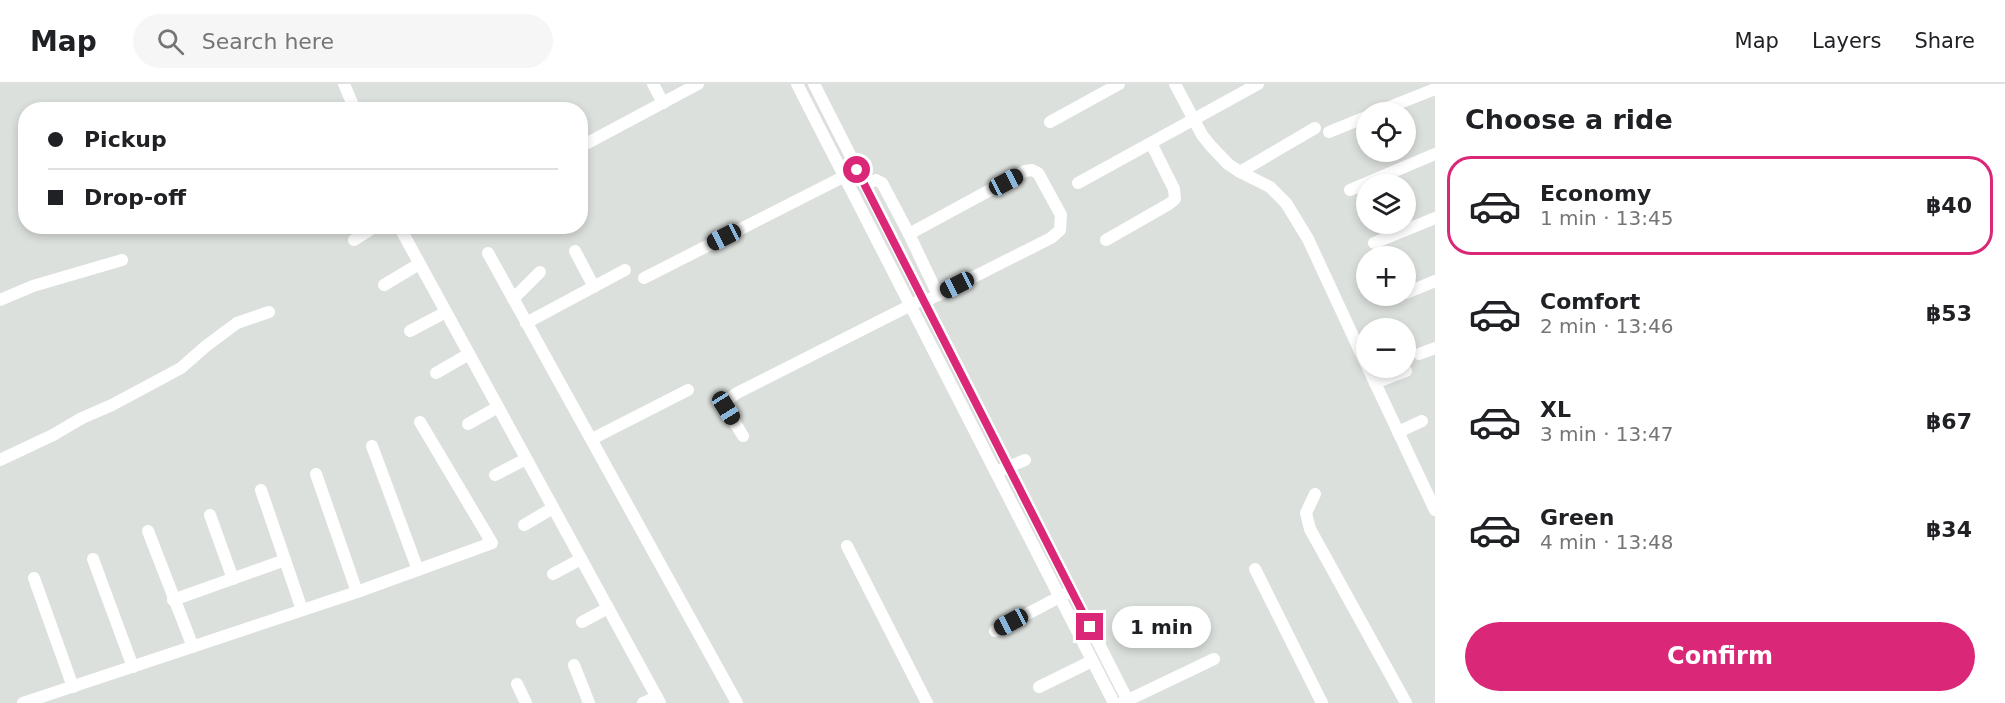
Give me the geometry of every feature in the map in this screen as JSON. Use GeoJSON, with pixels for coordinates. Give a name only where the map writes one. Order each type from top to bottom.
{"type":"FeatureCollection","features":[{"type":"Feature","properties":{"kind":"street"},"geometry":{"type":"LineString","coordinates":[[344,84],[352,102]]}},
{"type":"Feature","properties":{"kind":"street"},"geometry":{"type":"LineString","coordinates":[[653,84],[663,103]]}},
{"type":"Feature","properties":{"kind":"street"},"geometry":{"type":"LineString","coordinates":[[588,143],[698,84]]}},
{"type":"Feature","properties":{"kind":"street"},"geometry":{"type":"LineString","coordinates":[[797,84],[1113,703]]}},
{"type":"Feature","properties":{"kind":"street"},"geometry":{"type":"LineString","coordinates":[[814,84],[1126,702],[1214,658]]}},
{"type":"Feature","properties":{"kind":"street"},"geometry":{"type":"LineString","coordinates":[[1050,122],[1119,84]]}},
{"type":"Feature","properties":{"kind":"street"},"geometry":{"type":"LineString","coordinates":[[1175,84],[1210,145],[1228,164],[1270,187],[1286,203],[1308,239],[1356,342]]}},
{"type":"Feature","properties":{"kind":"street"},"geometry":{"type":"LineString","coordinates":[[1078,183],[1258,84]]}},
{"type":"Feature","properties":{"kind":"street"},"geometry":{"type":"LineString","coordinates":[[1402,102],[1435,89]]}},
{"type":"Feature","properties":{"kind":"street"},"geometry":{"type":"LineString","coordinates":[[1329,132],[1356,121]]}},
{"type":"Feature","properties":{"kind":"street"},"geometry":{"type":"LineString","coordinates":[[1240,172],[1315,128]]}},
{"type":"Feature","properties":{"kind":"street"},"geometry":{"type":"LineString","coordinates":[[1106,240],[1175,199],[1174,189],[1150,143]]}},
{"type":"Feature","properties":{"kind":"street"},"geometry":{"type":"LineString","coordinates":[[1350,190],[1435,154]]}},
{"type":"Feature","properties":{"kind":"street"},"geometry":{"type":"LineString","coordinates":[[644,278],[857,170]]}},
{"type":"Feature","properties":{"kind":"street"},"geometry":{"type":"LineString","coordinates":[[743,436],[726,408],[729,399],[737,393],[1051,238],[1060,230],[1061,215],[1038,173],[1032,170],[1025,171],[909,234]]}},
{"type":"Feature","properties":{"kind":"street"},"geometry":{"type":"LineString","coordinates":[[864,184],[876,180],[882,183],[938,295]]}},
{"type":"Feature","properties":{"kind":"street"},"geometry":{"type":"LineString","coordinates":[[1374,243],[1435,218]]}},
{"type":"Feature","properties":{"kind":"street"},"geometry":{"type":"LineString","coordinates":[[354,240],[363,234]]}},
{"type":"Feature","properties":{"kind":"street"},"geometry":{"type":"LineString","coordinates":[[403,234],[659,700],[643,703]]}},
{"type":"Feature","properties":{"kind":"street"},"geometry":{"type":"LineString","coordinates":[[575,251],[594,287]]}},
{"type":"Feature","properties":{"kind":"street"},"geometry":{"type":"LineString","coordinates":[[488,253],[737,703]]}},
{"type":"Feature","properties":{"kind":"street"},"geometry":{"type":"LineString","coordinates":[[0,300],[33,286],[122,260]]}},
{"type":"Feature","properties":{"kind":"street"},"geometry":{"type":"LineString","coordinates":[[384,285],[419,264]]}},
{"type":"Feature","properties":{"kind":"street"},"geometry":{"type":"LineString","coordinates":[[526,324],[625,270]]}},
{"type":"Feature","properties":{"kind":"street"},"geometry":{"type":"LineString","coordinates":[[513,299],[540,272]]}},
{"type":"Feature","properties":{"kind":"street"},"geometry":{"type":"LineString","coordinates":[[1416,289],[1435,281]]}},
{"type":"Feature","properties":{"kind":"street"},"geometry":{"type":"LineString","coordinates":[[1,455],[53,435],[82,418],[112,405],[181,368],[237,323],[269,312]]}},
{"type":"Feature","properties":{"kind":"street"},"geometry":{"type":"LineString","coordinates":[[410,332],[446,312]]}},
{"type":"Feature","properties":{"kind":"street"},"geometry":{"type":"LineString","coordinates":[[1419,354],[1435,348]]}},
{"type":"Feature","properties":{"kind":"street"},"geometry":{"type":"LineString","coordinates":[[436,373],[469,354]]}},
{"type":"Feature","properties":{"kind":"street"},"geometry":{"type":"LineString","coordinates":[[1373,378],[1435,510]]}},
{"type":"Feature","properties":{"kind":"street"},"geometry":{"type":"LineString","coordinates":[[1375,383],[1387,378]]}},
{"type":"Feature","properties":{"kind":"street"},"geometry":{"type":"LineString","coordinates":[[592,439],[688,390]]}},
{"type":"Feature","properties":{"kind":"street"},"geometry":{"type":"LineString","coordinates":[[963,410],[976,404]]}},
{"type":"Feature","properties":{"kind":"street"},"geometry":{"type":"LineString","coordinates":[[468,424],[498,407]]}},
{"type":"Feature","properties":{"kind":"street"},"geometry":{"type":"LineString","coordinates":[[1398,432],[1422,421]]}},
{"type":"Feature","properties":{"kind":"street"},"geometry":{"type":"LineString","coordinates":[[23,703],[357,592],[492,543],[420,422]]}},
{"type":"Feature","properties":{"kind":"street"},"geometry":{"type":"LineString","coordinates":[[372,446],[418,570]]}},
{"type":"Feature","properties":{"kind":"street"},"geometry":{"type":"LineString","coordinates":[[495,475],[526,459]]}},
{"type":"Feature","properties":{"kind":"street"},"geometry":{"type":"LineString","coordinates":[[995,473],[1025,460]]}},
{"type":"Feature","properties":{"kind":"street"},"geometry":{"type":"LineString","coordinates":[[316,474],[357,592]]}},
{"type":"Feature","properties":{"kind":"street"},"geometry":{"type":"LineString","coordinates":[[261,490],[302,610]]}},
{"type":"Feature","properties":{"kind":"street"},"geometry":{"type":"LineString","coordinates":[[1315,494],[1306,513],[1310,529],[1406,703]]}},
{"type":"Feature","properties":{"kind":"street"},"geometry":{"type":"LineString","coordinates":[[1014,508],[1026,502]]}},
{"type":"Feature","properties":{"kind":"street"},"geometry":{"type":"LineString","coordinates":[[524,525],[554,508]]}},
{"type":"Feature","properties":{"kind":"street"},"geometry":{"type":"LineString","coordinates":[[210,514],[233,579]]}},
{"type":"Feature","properties":{"kind":"street"},"geometry":{"type":"LineString","coordinates":[[148,531],[193,647]]}},
{"type":"Feature","properties":{"kind":"street"},"geometry":{"type":"LineString","coordinates":[[847,546],[927,703]]}},
{"type":"Feature","properties":{"kind":"street"},"geometry":{"type":"LineString","coordinates":[[93,559],[133,667]]}},
{"type":"Feature","properties":{"kind":"street"},"geometry":{"type":"LineString","coordinates":[[554,574],[581,559]]}},
{"type":"Feature","properties":{"kind":"street"},"geometry":{"type":"LineString","coordinates":[[174,600],[285,560]]}},
{"type":"Feature","properties":{"kind":"street"},"geometry":{"type":"LineString","coordinates":[[1255,569],[1322,703]]}},
{"type":"Feature","properties":{"kind":"street"},"geometry":{"type":"LineString","coordinates":[[34,578],[73,687]]}},
{"type":"Feature","properties":{"kind":"street"},"geometry":{"type":"LineString","coordinates":[[995,631],[1071,590]]}},
{"type":"Feature","properties":{"kind":"street"},"geometry":{"type":"LineString","coordinates":[[582,622],[608,608]]}},
{"type":"Feature","properties":{"kind":"street"},"geometry":{"type":"LineString","coordinates":[[1039,687],[1092,661]]}},
{"type":"Feature","properties":{"kind":"street"},"geometry":{"type":"LineString","coordinates":[[574,665],[589,703]]}},
{"type":"Feature","properties":{"kind":"street"},"geometry":{"type":"LineString","coordinates":[[517,684],[526,703]]}},
{"type":"Feature","properties":{"kind":"route"},"geometry":{"type":"LineString","coordinates":[[857,170],[1090,627]]}}]}
